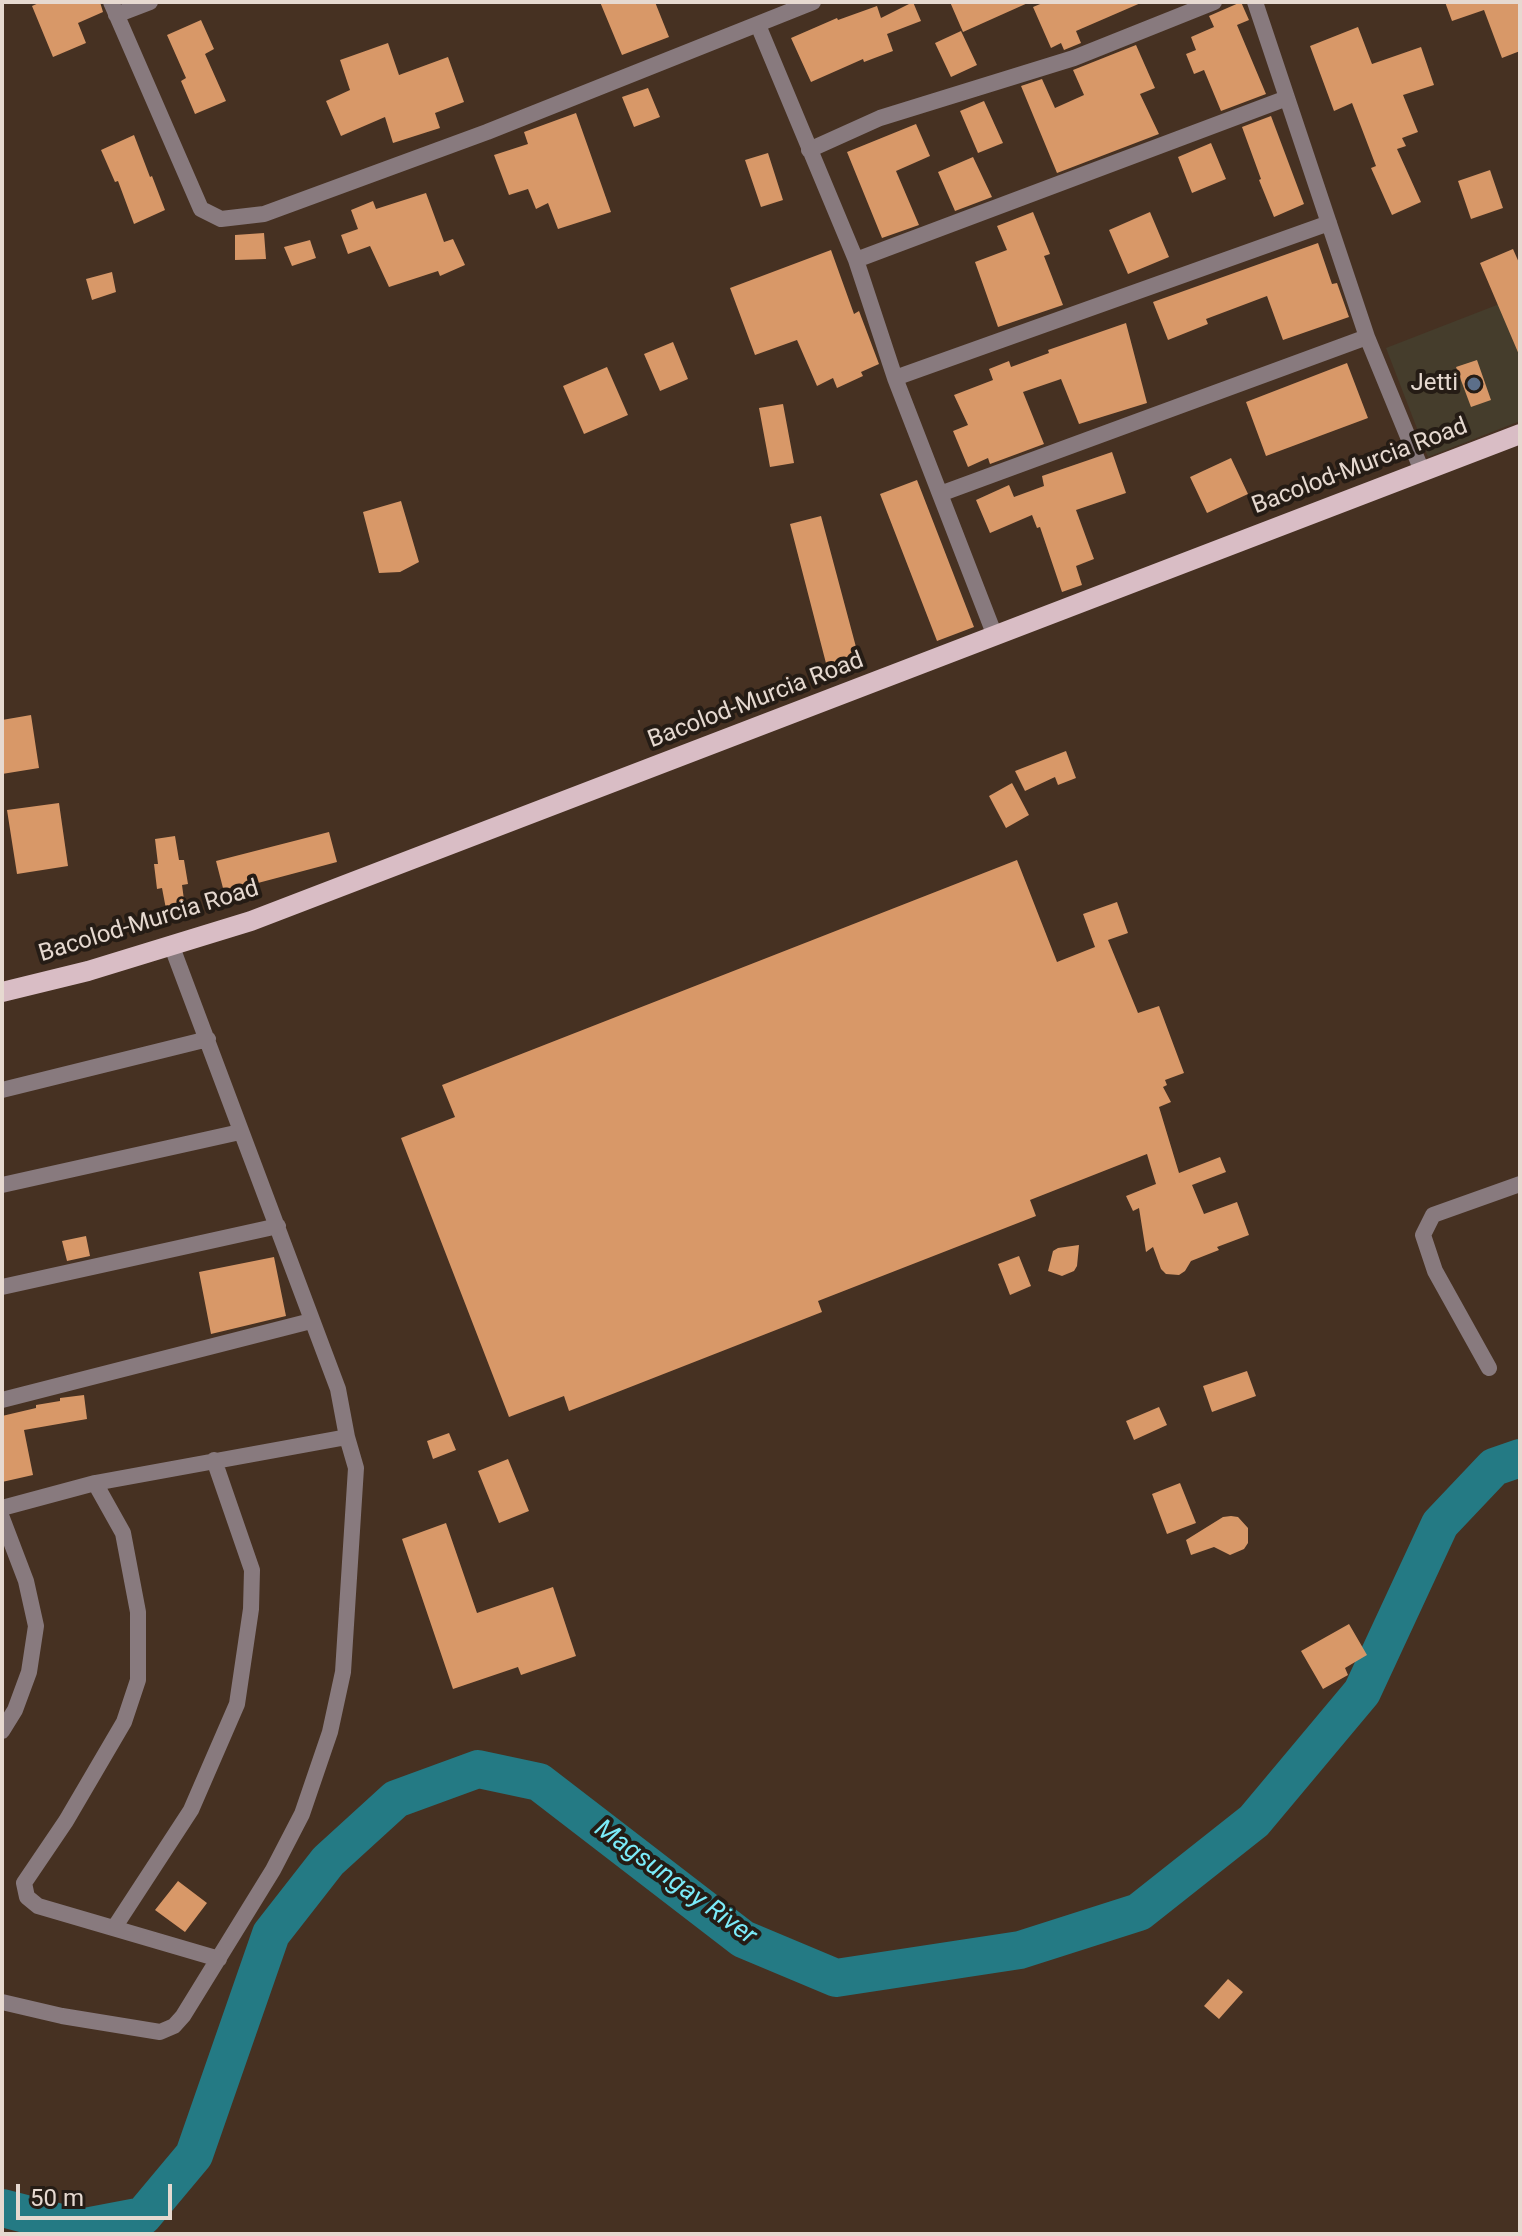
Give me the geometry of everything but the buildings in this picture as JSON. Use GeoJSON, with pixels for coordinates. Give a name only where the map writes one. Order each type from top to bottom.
{"type":"FeatureCollection","features":[{"type":"Feature","properties":{"kind":"main road","name":"Bacolod-Murcia Road"},"geometry":{"type":"LineString","coordinates":[[2,992],[172,947],[251,921],[1520,434]]}},
{"type":"Feature","properties":{"kind":"street"},"geometry":{"type":"LineString","coordinates":[[150,2],[114,8],[201,209],[221,219],[264,214],[487,132],[813,2]]}},
{"type":"Feature","properties":{"kind":"street"},"geometry":{"type":"LineString","coordinates":[[809,150],[880,118],[1074,58],[1214,2]]}},
{"type":"Feature","properties":{"kind":"street"},"geometry":{"type":"LineString","coordinates":[[1255,2],[1367,337],[1422,471]]}},
{"type":"Feature","properties":{"kind":"street"},"geometry":{"type":"LineString","coordinates":[[758,25],[856,260],[895,378],[995,636]]}},
{"type":"Feature","properties":{"kind":"street"},"geometry":{"type":"LineString","coordinates":[[856,260],[1287,98]]}},
{"type":"Feature","properties":{"kind":"street"},"geometry":{"type":"LineString","coordinates":[[895,378],[1329,223]]}},
{"type":"Feature","properties":{"kind":"street"},"geometry":{"type":"LineString","coordinates":[[940,494],[1367,337]]}},
{"type":"Feature","properties":{"kind":"street"},"geometry":{"type":"LineString","coordinates":[[2,2002],[62,2016],[160,2032],[174,2026],[273,1870],[302,1814],[330,1732],[343,1672],[356,1468],[338,1389],[172,947]]}},
{"type":"Feature","properties":{"kind":"street"},"geometry":{"type":"LineString","coordinates":[[2,1090],[208,1039]]}},
{"type":"Feature","properties":{"kind":"street"},"geometry":{"type":"LineString","coordinates":[[2,1185],[240,1132]]}},
{"type":"Feature","properties":{"kind":"street"},"geometry":{"type":"LineString","coordinates":[[1489,1368],[1435,1271],[1423,1235],[1433,1215],[1520,1184]]}},
{"type":"Feature","properties":{"kind":"street"},"geometry":{"type":"LineString","coordinates":[[2,1287],[278,1226]]}},
{"type":"Feature","properties":{"kind":"street"},"geometry":{"type":"LineString","coordinates":[[2,1400],[311,1321]]}},
{"type":"Feature","properties":{"kind":"street"},"geometry":{"type":"LineString","coordinates":[[2,1508],[95,1483],[347,1437]]}},
{"type":"Feature","properties":{"kind":"street"},"geometry":{"type":"LineString","coordinates":[[114,1928],[191,1810],[237,1704],[251,1609],[252,1570],[214,1460]]}},
{"type":"Feature","properties":{"kind":"street"},"geometry":{"type":"LineString","coordinates":[[95,1483],[123,1533],[138,1612],[138,1680],[124,1722],[66,1821],[24,1883],[27,1897],[38,1906],[219,1959]]}},
{"type":"Feature","properties":{"kind":"street"},"geometry":{"type":"LineString","coordinates":[[2,1518],[26,1581],[36,1626],[29,1672],[15,1710],[2,1731]]}},
{"type":"Feature","properties":{"kind":"shaded area"},"geometry":{"type":"Polygon","coordinates":[[[1520,296],[1520,421],[1428,457],[1386,348],[1520,296]]]}},
{"type":"Feature","properties":{"kind":"waterway","name":"Magsungay River"},"geometry":{"type":"LineString","coordinates":[[2,2208],[80,2228],[143,2216],[194,2155],[271,1934],[328,1861],[396,1799],[478,1769],[539,1782],[743,1939],[836,1978],[1020,1950],[1139,1912],[1254,1821],[1362,1692],[1440,1524],[1494,1467],[1520,1458]]}},
{"type":"Feature","properties":{"kind":"place","name":"Jetti"},"geometry":{"type":"Point","coordinates":[1474,384]}}]}
